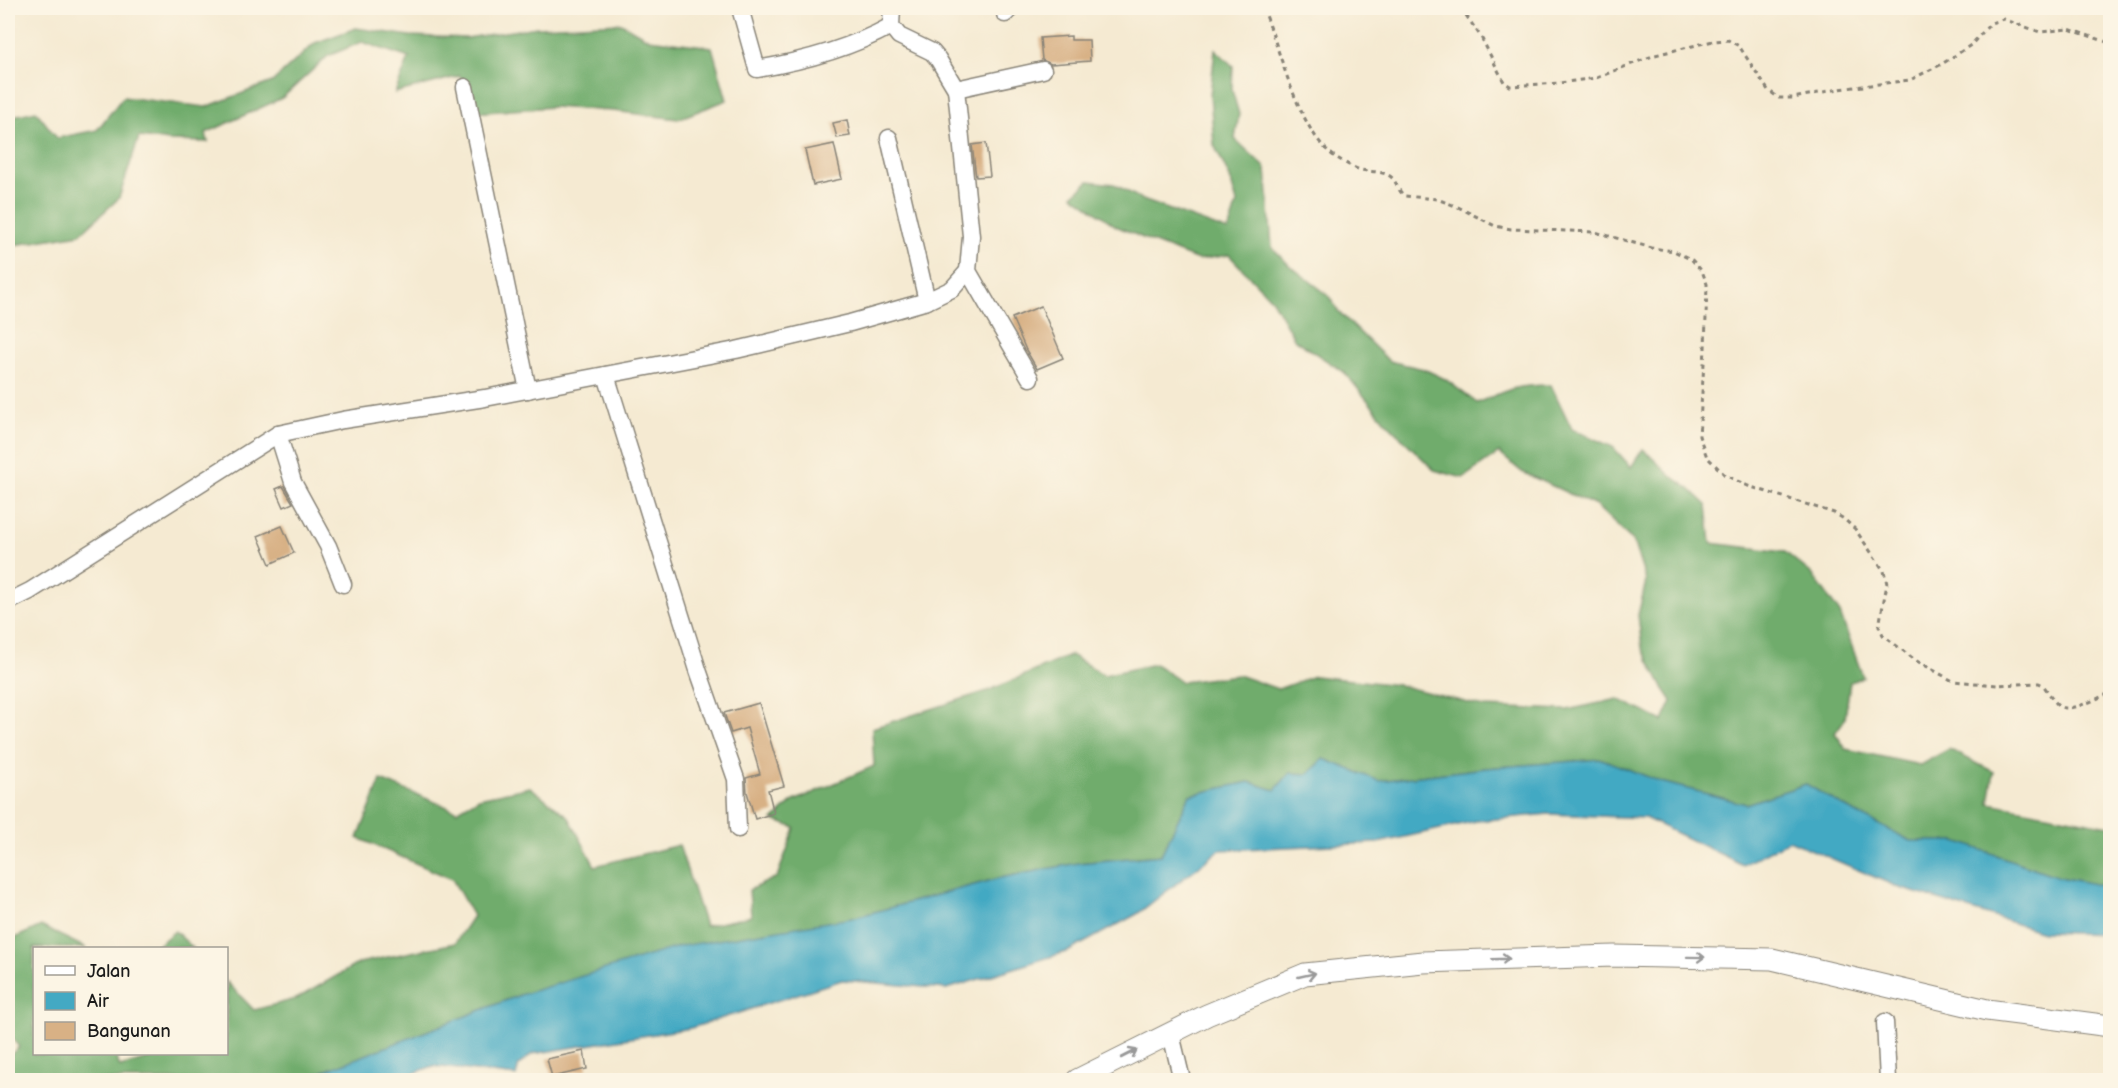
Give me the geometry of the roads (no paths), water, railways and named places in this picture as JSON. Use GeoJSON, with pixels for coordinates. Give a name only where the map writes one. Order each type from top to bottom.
{"type":"FeatureCollection","features":[{"type":"Feature","properties":{"kind":"street"},"geometry":{"type":"LineString","coordinates":[[740,8],[757,69],[799,62],[865,40],[891,26]]}},
{"type":"Feature","properties":{"kind":"street"},"geometry":{"type":"LineString","coordinates":[[892,8],[891,26],[899,36],[932,52],[956,89],[971,236],[968,271],[1030,378]]}},
{"type":"Feature","properties":{"kind":"street"},"geometry":{"type":"LineString","coordinates":[[956,89],[1043,70]]}},
{"type":"Feature","properties":{"kind":"street"},"geometry":{"type":"LineString","coordinates":[[465,87],[528,390]]}},
{"type":"Feature","properties":{"kind":"street"},"geometry":{"type":"LineString","coordinates":[[889,138],[927,301]]}},
{"type":"Feature","properties":{"kind":"street"},"geometry":{"type":"LineString","coordinates":[[8,602],[30,591],[278,434],[343,420],[606,375],[747,347],[850,323],[927,301],[952,289],[968,271]]}},
{"type":"Feature","properties":{"kind":"street"},"geometry":{"type":"LineString","coordinates":[[606,375],[698,670],[736,779],[738,830]]}},
{"type":"Feature","properties":{"kind":"street"},"geometry":{"type":"LineString","coordinates":[[278,434],[292,482],[328,546],[343,584]]}},
{"type":"Feature","properties":{"kind":"street"},"geometry":{"type":"LineString","coordinates":[[1077,1080],[1208,1015],[1305,974],[1423,962],[1614,956],[1772,959],[1987,1010],[2110,1026]]}},
{"type":"Feature","properties":{"kind":"street"},"geometry":{"type":"LineString","coordinates":[[1885,1022],[1888,1080]]}},
{"type":"Feature","properties":{"kind":"street"},"geometry":{"type":"LineString","coordinates":[[1171,1034],[1182,1080]]}},
{"type":"Feature","properties":{"kind":"water"},"geometry":{"type":"Polygon","coordinates":[[[1324,759],[1379,781],[1486,768],[1602,759],[1661,782],[1746,804],[1806,784],[1848,809],[1911,841],[1956,841],[2059,877],[2110,887],[2110,934],[2043,932],[1900,888],[1789,840],[1743,865],[1645,818],[1549,814],[1476,821],[1378,843],[1220,850],[1137,914],[1069,951],[947,989],[842,980],[691,1028],[532,1054],[519,1065],[516,1076],[433,1066],[396,1080],[301,1080],[520,995],[681,946],[852,918],[1000,878],[1078,863],[1161,855],[1190,795],[1249,782],[1275,790],[1290,773],[1308,774],[1324,759]]]}}]}
